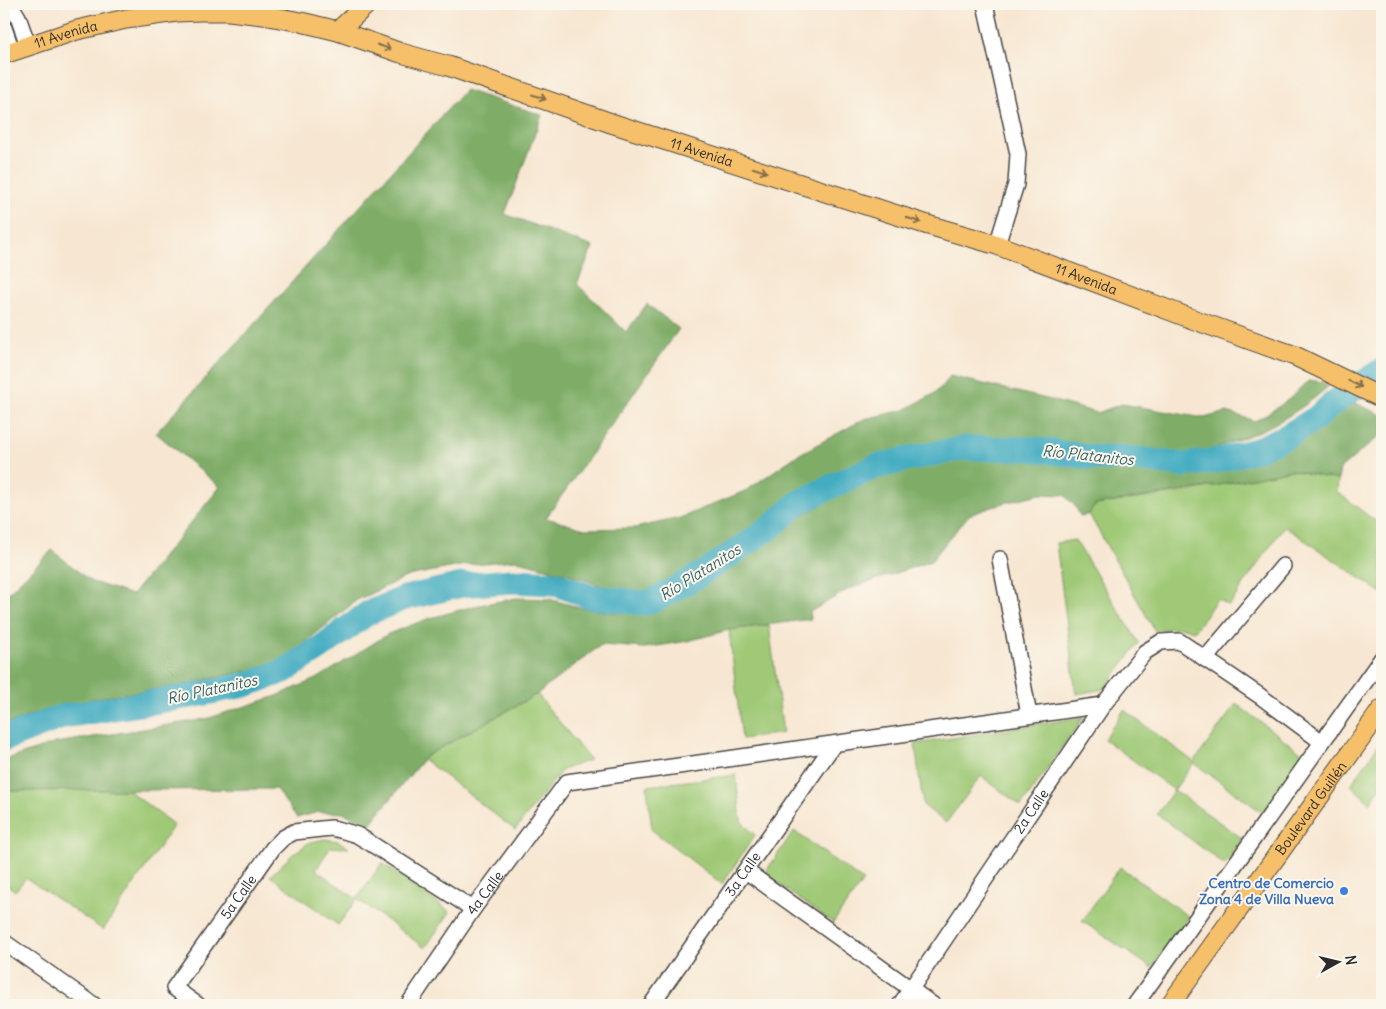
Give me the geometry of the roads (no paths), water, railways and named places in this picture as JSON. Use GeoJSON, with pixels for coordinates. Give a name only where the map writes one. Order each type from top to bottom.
{"type":"FeatureCollection","features":[{"type":"Feature","properties":{"kind":"main road"},"geometry":{"type":"LineString","coordinates":[[338,31],[367,4]]}},
{"type":"Feature","properties":{"kind":"main road","name":"11 Avenida"},"geometry":{"type":"LineString","coordinates":[[15,50],[77,30],[126,19],[200,11],[263,15],[338,31],[401,53],[448,66],[611,123],[928,225],[997,245],[1194,320],[1295,356],[1382,398]]}},
{"type":"Feature","properties":{"kind":"main road","name":"Boulevard Guillén"},"geometry":{"type":"LineString","coordinates":[[1170,1005],[1382,709]]}},
{"type":"Feature","properties":{"kind":"street"},"geometry":{"type":"LineString","coordinates":[[10,4],[20,24],[15,50]]}},
{"type":"Feature","properties":{"kind":"street"},"geometry":{"type":"LineString","coordinates":[[985,4],[1018,154],[1016,184],[997,245]]}},
{"type":"Feature","properties":{"kind":"street"},"geometry":{"type":"LineString","coordinates":[[15,50],[4,29],[20,24]]}},
{"type":"Feature","properties":{"kind":"street"},"geometry":{"type":"LineString","coordinates":[[1000,559],[1029,716]]}},
{"type":"Feature","properties":{"kind":"street"},"geometry":{"type":"LineString","coordinates":[[1282,566],[1205,659],[1260,696],[1322,742]]}},
{"type":"Feature","properties":{"kind":"street","name":"2a Calle"},"geometry":{"type":"LineString","coordinates":[[900,1005],[1104,705],[1145,652],[1161,642],[1179,641],[1205,659]]}},
{"type":"Feature","properties":{"kind":"street"},"geometry":{"type":"LineString","coordinates":[[1136,1005],[1382,658]]}},
{"type":"Feature","properties":{"kind":"street"},"geometry":{"type":"LineString","coordinates":[[834,744],[1104,705]]}},
{"type":"Feature","properties":{"kind":"street","name":"4a Calle"},"geometry":{"type":"LineString","coordinates":[[408,1005],[473,909],[567,782],[834,744]]}},
{"type":"Feature","properties":{"kind":"street","name":"3a Calle"},"geometry":{"type":"LineString","coordinates":[[651,1005],[834,744]]}},
{"type":"Feature","properties":{"kind":"street","name":"5a Calle"},"geometry":{"type":"LineString","coordinates":[[198,1005],[174,988],[273,848],[283,838],[294,832],[332,828],[357,835],[473,909]]}},
{"type":"Feature","properties":{"kind":"street"},"geometry":{"type":"LineString","coordinates":[[746,871],[933,1005]]}},
{"type":"Feature","properties":{"kind":"street"},"geometry":{"type":"LineString","coordinates":[[4,942],[94,1005]]}},
{"type":"Feature","properties":{"kind":"waterway","name":"Río Platanitos"},"geometry":{"type":"LineString","coordinates":[[4,739],[64,716],[191,696],[245,685],[284,671],[320,648],[368,613],[405,598],[462,585],[512,581],[554,583],[591,597],[645,603],[657,599],[705,572],[771,527],[798,503],[875,467],[921,456],[966,448],[1032,449],[1098,458],[1137,459],[1182,465],[1216,461],[1256,450],[1287,436],[1315,419],[1335,402],[1382,370]]}},
{"type":"Feature","properties":{"kind":"place","name":"Centro de Comercio Zona 4 de Villa Nueva"},"geometry":{"type":"Point","coordinates":[1344,891]}}]}
